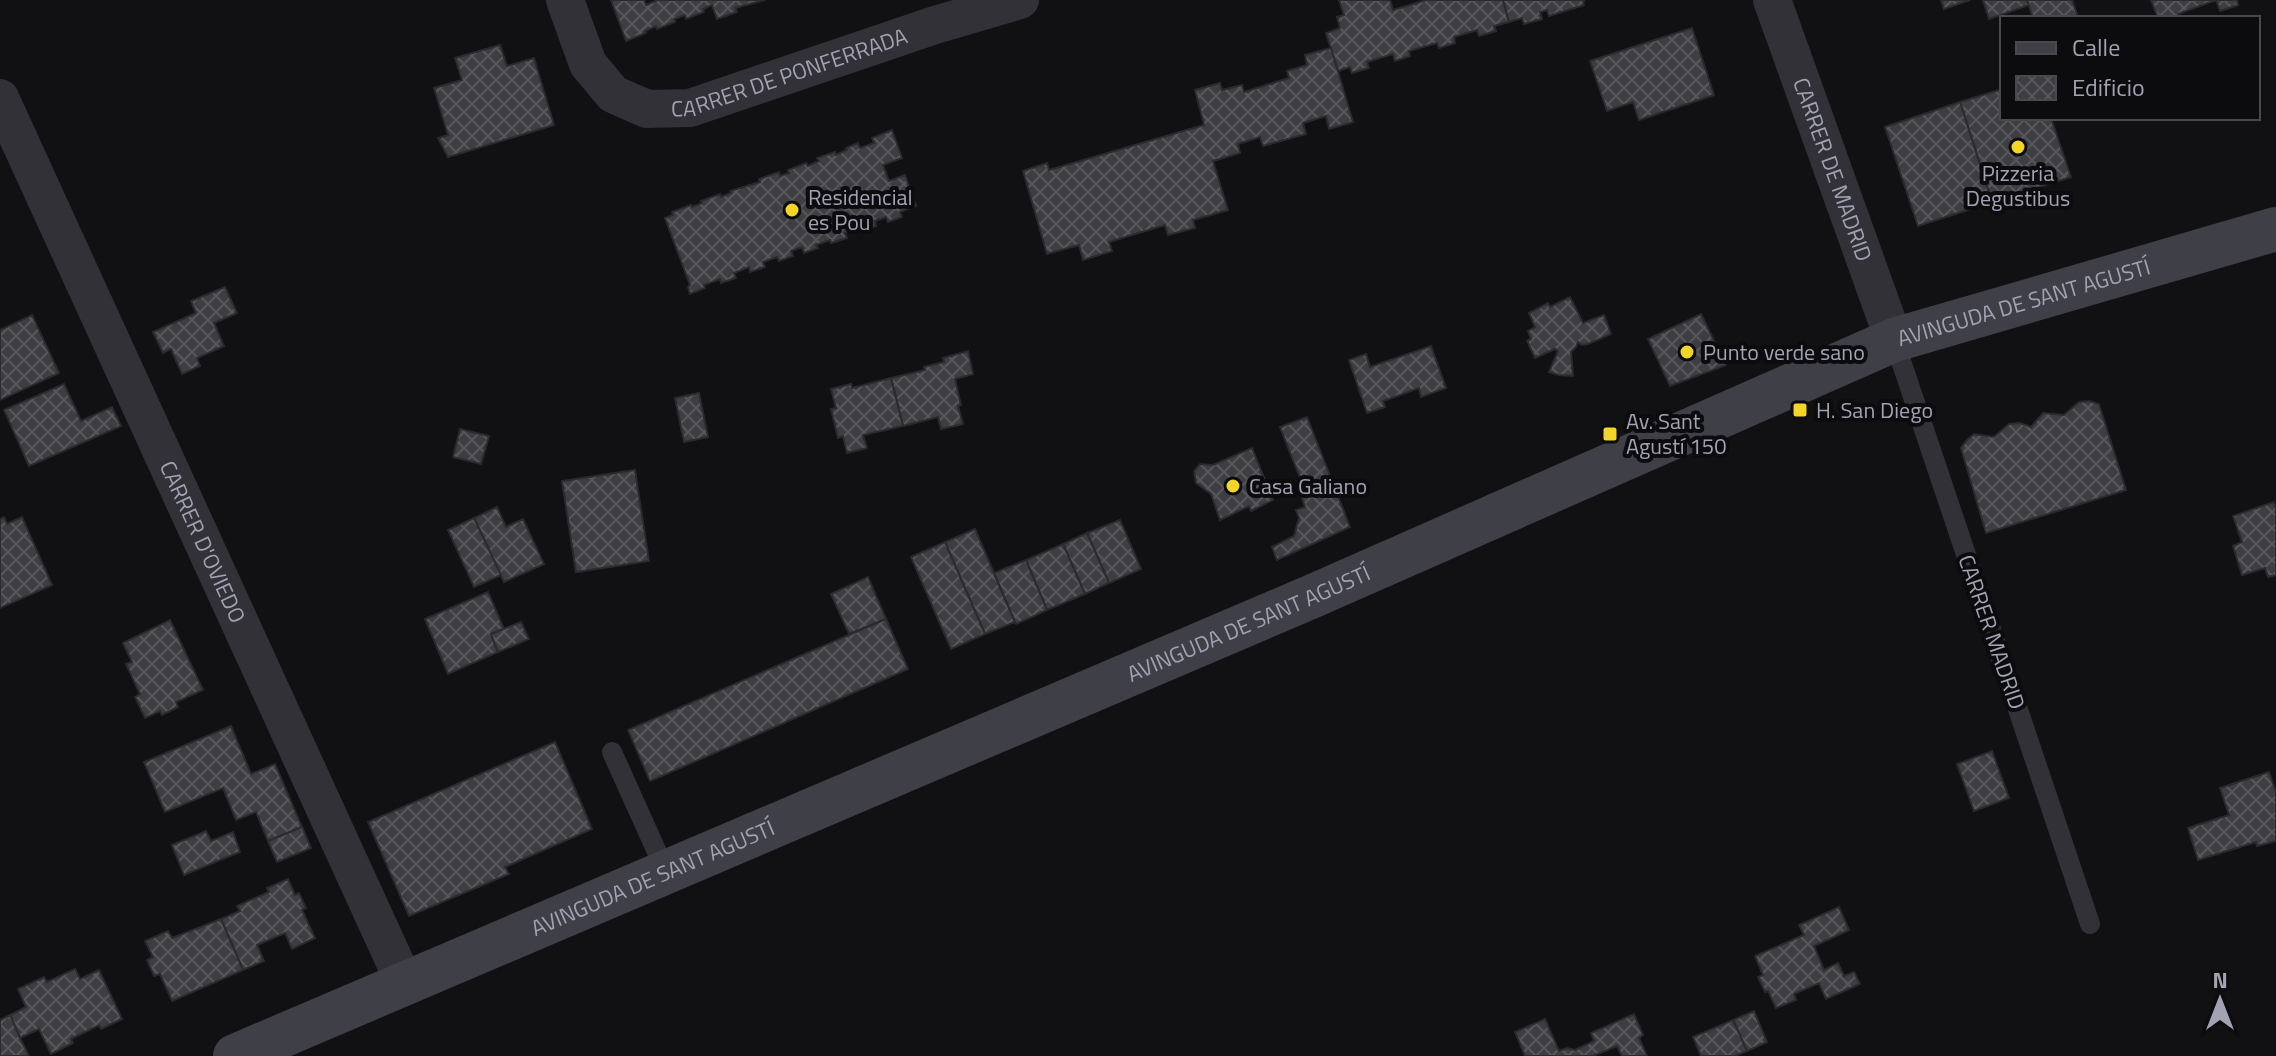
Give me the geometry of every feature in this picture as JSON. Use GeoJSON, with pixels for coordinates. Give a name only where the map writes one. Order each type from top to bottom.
{"type":"FeatureCollection","features":[{"type":"Feature","properties":{"kind":"street","name":"CARRER DE PONFERRADA"},"geometry":{"type":"LineString","coordinates":[[565,0],[588,64],[613,94],[647,109],[690,108],[935,25],[1020,0]]}},
{"type":"Feature","properties":{"kind":"street","name":"CARRER DE MADRID"},"geometry":{"type":"LineString","coordinates":[[1772,0],[1894,340]]}},
{"type":"Feature","properties":{"kind":"street","name":"CARRER D'OVIEDO"},"geometry":{"type":"LineString","coordinates":[[0,98],[405,984]]}},
{"type":"Feature","properties":{"kind":"street","name":"AVINGUDA DE SANT AGUSTÍ"},"geometry":{"type":"LineString","coordinates":[[235,1056],[1313,596],[1894,340],[2276,229]]}},
{"type":"Feature","properties":{"kind":"lane","name":"CARRER MADRID"},"geometry":{"type":"LineString","coordinates":[[1894,340],[2090,924]]}},
{"type":"Feature","properties":{"kind":"lane"},"geometry":{"type":"LineString","coordinates":[[612,752],[666,872]]}},
{"type":"Feature","properties":{"kind":"building"},"geometry":{"type":"Polygon","coordinates":[[[611,0],[644,0],[646,5],[658,0],[765,0],[735,8],[737,12],[717,19],[712,5],[703,9],[704,12],[686,19],[685,15],[674,19],[675,22],[657,29],[656,26],[626,41],[611,0]]]}},
{"type":"Feature","properties":{"kind":"building"},"geometry":{"type":"Polygon","coordinates":[[[1339,0],[1390,0],[1393,10],[1426,0],[1503,0],[1509,22],[1494,26],[1496,31],[1479,36],[1477,30],[1454,37],[1455,43],[1439,48],[1437,43],[1409,51],[1410,56],[1395,61],[1393,54],[1367,62],[1369,68],[1352,73],[1350,67],[1338,71],[1326,33],[1340,28],[1337,17],[1344,15],[1339,0]]]}},
{"type":"Feature","properties":{"kind":"building"},"geometry":{"type":"Polygon","coordinates":[[[1503,0],[1585,0],[1584,5],[1549,16],[1547,10],[1540,12],[1542,19],[1524,24],[1522,18],[1509,22],[1503,0]]]}},
{"type":"Feature","properties":{"kind":"building"},"geometry":{"type":"Polygon","coordinates":[[[1941,0],[1970,0],[1944,9],[1941,0]]]}},
{"type":"Feature","properties":{"kind":"building"},"geometry":{"type":"Polygon","coordinates":[[[1983,0],[2027,0],[2029,5],[1989,19],[1983,0]]]}},
{"type":"Feature","properties":{"kind":"building"},"geometry":{"type":"Polygon","coordinates":[[[2027,0],[2072,0],[2078,16],[2032,16],[2027,0]]]}},
{"type":"Feature","properties":{"kind":"building"},"geometry":{"type":"Polygon","coordinates":[[[2151,0],[2216,0],[2179,16],[2157,16],[2151,0]]]}},
{"type":"Feature","properties":{"kind":"building"},"geometry":{"type":"Polygon","coordinates":[[[2216,0],[2237,0],[2238,5],[2220,11],[2216,0]]]}},
{"type":"Feature","properties":{"kind":"building"},"geometry":{"type":"Polygon","coordinates":[[[1692,28],[1714,95],[1639,120],[1633,102],[1607,111],[1590,61],[1692,28]]]}},
{"type":"Feature","properties":{"kind":"building"},"geometry":{"type":"Polygon","coordinates":[[[500,45],[507,66],[534,58],[554,125],[448,157],[438,138],[448,135],[434,88],[462,80],[455,58],[500,45]]]}},
{"type":"Feature","properties":{"kind":"building"},"geometry":{"type":"Polygon","coordinates":[[[1331,48],[1353,122],[1329,129],[1326,116],[1303,123],[1306,134],[1263,146],[1260,137],[1238,144],[1240,153],[1213,161],[1228,210],[1193,220],[1195,228],[1168,235],[1165,225],[1109,242],[1112,251],[1083,260],[1079,245],[1047,254],[1023,171],[1047,163],[1049,170],[1204,125],[1195,90],[1220,83],[1222,90],[1242,85],[1244,92],[1289,78],[1287,71],[1307,65],[1305,55],[1331,48]]]}},
{"type":"Feature","properties":{"kind":"building","name":"Pizzeria Degustibus"},"geometry":{"type":"Polygon","coordinates":[[[2000,90],[2000,120],[2052,120],[2071,177],[1992,202],[1960,102],[2000,90]]]}},
{"type":"Feature","properties":{"kind":"building"},"geometry":{"type":"Polygon","coordinates":[[[1960,102],[1992,202],[1918,226],[1885,127],[1960,102]]]}},
{"type":"Feature","properties":{"kind":"building","name":"Residencial es Pou"},"geometry":{"type":"Polygon","coordinates":[[[892,130],[902,158],[883,165],[889,181],[905,175],[916,206],[900,212],[902,217],[888,222],[886,217],[875,221],[876,226],[860,232],[858,228],[845,233],[847,238],[831,243],[830,240],[804,253],[802,247],[791,251],[793,256],[763,262],[765,267],[750,272],[749,267],[734,273],[736,278],[721,283],[720,279],[690,294],[690,285],[665,218],[673,215],[672,212],[720,194],[721,197],[779,172],[780,176],[806,163],[808,166],[819,161],[817,158],[835,152],[836,155],[858,143],[860,148],[874,143],[872,138],[892,130]]]}},
{"type":"Feature","properties":{"kind":"building"},"geometry":{"type":"Polygon","coordinates":[[[225,287],[237,313],[214,323],[224,346],[197,358],[200,366],[182,374],[171,349],[163,353],[153,332],[196,313],[191,301],[225,287]]]}},
{"type":"Feature","properties":{"kind":"building"},"geometry":{"type":"Polygon","coordinates":[[[1570,297],[1583,323],[1604,315],[1611,334],[1588,344],[1578,342],[1571,352],[1573,376],[1549,372],[1558,351],[1555,349],[1535,358],[1527,341],[1531,339],[1528,331],[1535,327],[1529,313],[1548,303],[1550,307],[1570,297]]]}},
{"type":"Feature","properties":{"kind":"building","name":"Punto verde sano"},"geometry":{"type":"Polygon","coordinates":[[[1701,314],[1726,365],[1670,386],[1648,339],[1701,314]]]}},
{"type":"Feature","properties":{"kind":"building"},"geometry":{"type":"Polygon","coordinates":[[[32,315],[59,373],[0,400],[0,330],[32,315]]]}},
{"type":"Feature","properties":{"kind":"building"},"geometry":{"type":"Polygon","coordinates":[[[1431,346],[1446,388],[1421,397],[1419,388],[1383,401],[1385,407],[1367,413],[1349,360],[1366,354],[1370,367],[1431,346]]]}},
{"type":"Feature","properties":{"kind":"building"},"geometry":{"type":"Polygon","coordinates":[[[968,351],[973,374],[955,379],[963,424],[941,429],[938,417],[903,426],[891,378],[925,370],[924,367],[944,362],[943,358],[968,351]]]}},
{"type":"Feature","properties":{"kind":"building"},"geometry":{"type":"Polygon","coordinates":[[[891,378],[903,426],[863,435],[867,448],[847,453],[843,436],[838,438],[831,409],[836,408],[831,389],[851,384],[852,388],[891,378]]]}},
{"type":"Feature","properties":{"kind":"building"},"geometry":{"type":"Polygon","coordinates":[[[64,384],[81,421],[112,407],[121,426],[29,466],[4,410],[64,384]]]}},
{"type":"Feature","properties":{"kind":"building"},"geometry":{"type":"Polygon","coordinates":[[[699,393],[708,437],[684,442],[675,398],[699,393]]]}},
{"type":"Feature","properties":{"kind":"building"},"geometry":{"type":"Polygon","coordinates":[[[2079,402],[2099,404],[2126,490],[1986,533],[1961,448],[1967,440],[1974,434],[1994,437],[2009,424],[2020,423],[2031,427],[2043,413],[2064,415],[2079,402]]]}},
{"type":"Feature","properties":{"kind":"building"},"geometry":{"type":"Polygon","coordinates":[[[1307,417],[1350,527],[1277,560],[1272,547],[1294,536],[1299,518],[1296,510],[1305,507],[1301,495],[1306,493],[1280,427],[1307,417]]]}},
{"type":"Feature","properties":{"kind":"building"},"geometry":{"type":"Polygon","coordinates":[[[460,429],[489,436],[481,464],[453,457],[460,429]]]}},
{"type":"Feature","properties":{"kind":"building","name":"Casa Galiano"},"geometry":{"type":"Polygon","coordinates":[[[1252,448],[1273,500],[1251,511],[1249,506],[1220,520],[1211,494],[1196,483],[1194,471],[1200,464],[1213,465],[1252,448]]]}},
{"type":"Feature","properties":{"kind":"building"},"geometry":{"type":"Polygon","coordinates":[[[635,470],[649,561],[576,572],[562,481],[635,470]]]}},
{"type":"Feature","properties":{"kind":"building"},"geometry":{"type":"Polygon","coordinates":[[[2274,502],[2276,575],[2268,577],[2265,568],[2242,575],[2233,546],[2242,542],[2233,516],[2274,502]]]}},
{"type":"Feature","properties":{"kind":"building"},"geometry":{"type":"Polygon","coordinates":[[[497,507],[506,527],[523,519],[544,564],[504,582],[474,518],[497,507]]]}},
{"type":"Feature","properties":{"kind":"building"},"geometry":{"type":"Polygon","coordinates":[[[4,517],[7,524],[22,517],[52,585],[0,608],[0,519],[4,517]]]}},
{"type":"Feature","properties":{"kind":"building"},"geometry":{"type":"Polygon","coordinates":[[[474,518],[501,575],[474,587],[448,530],[474,518]]]}},
{"type":"Feature","properties":{"kind":"building"},"geometry":{"type":"Polygon","coordinates":[[[1120,520],[1141,569],[1109,583],[1087,533],[1120,520]]]}},
{"type":"Feature","properties":{"kind":"building"},"geometry":{"type":"Polygon","coordinates":[[[975,529],[1015,622],[985,634],[945,542],[975,529]]]}},
{"type":"Feature","properties":{"kind":"building"},"geometry":{"type":"Polygon","coordinates":[[[1087,533],[1109,583],[1085,594],[1063,544],[1087,533]]]}},
{"type":"Feature","properties":{"kind":"building"},"geometry":{"type":"Polygon","coordinates":[[[945,542],[985,634],[951,649],[911,557],[945,542]]]}},
{"type":"Feature","properties":{"kind":"building"},"geometry":{"type":"Polygon","coordinates":[[[1063,544],[1085,594],[1047,610],[1026,560],[1063,544]]]}},
{"type":"Feature","properties":{"kind":"building"},"geometry":{"type":"Polygon","coordinates":[[[1026,560],[1047,610],[1016,624],[994,573],[1026,560]]]}},
{"type":"Feature","properties":{"kind":"building"},"geometry":{"type":"Polygon","coordinates":[[[868,577],[886,619],[849,634],[831,594],[868,577]]]}},
{"type":"Feature","properties":{"kind":"building"},"geometry":{"type":"Polygon","coordinates":[[[488,592],[504,629],[491,634],[498,652],[448,674],[425,619],[488,592]]]}},
{"type":"Feature","properties":{"kind":"building"},"geometry":{"type":"Polygon","coordinates":[[[886,619],[908,669],[650,781],[628,730],[886,619]]]}},
{"type":"Feature","properties":{"kind":"building"},"geometry":{"type":"Polygon","coordinates":[[[170,620],[203,690],[176,702],[178,707],[162,715],[160,711],[145,718],[135,697],[140,694],[126,664],[132,662],[123,643],[170,620]]]}},
{"type":"Feature","properties":{"kind":"building"},"geometry":{"type":"Polygon","coordinates":[[[521,622],[529,639],[498,652],[491,634],[521,622]]]}},
{"type":"Feature","properties":{"kind":"building"},"geometry":{"type":"Polygon","coordinates":[[[231,726],[251,774],[275,764],[302,827],[268,841],[256,812],[236,820],[223,788],[165,812],[144,762],[231,726]]]}},
{"type":"Feature","properties":{"kind":"building"},"geometry":{"type":"Polygon","coordinates":[[[555,742],[592,829],[505,867],[509,874],[409,916],[368,822],[555,742]]]}},
{"type":"Feature","properties":{"kind":"building"},"geometry":{"type":"Polygon","coordinates":[[[1992,751],[2009,798],[1974,811],[1957,764],[1992,751]]]}},
{"type":"Feature","properties":{"kind":"building"},"geometry":{"type":"Polygon","coordinates":[[[2269,772],[2276,792],[2276,841],[2257,846],[2256,842],[2198,860],[2188,828],[2229,815],[2220,788],[2269,772]]]}},
{"type":"Feature","properties":{"kind":"building"},"geometry":{"type":"Polygon","coordinates":[[[302,827],[311,848],[277,862],[268,841],[302,827]]]}},
{"type":"Feature","properties":{"kind":"building"},"geometry":{"type":"Polygon","coordinates":[[[206,831],[211,841],[233,832],[240,852],[184,875],[172,845],[206,831]]]}},
{"type":"Feature","properties":{"kind":"building"},"geometry":{"type":"Polygon","coordinates":[[[288,879],[295,895],[299,893],[306,908],[302,910],[315,938],[292,949],[285,933],[257,945],[264,961],[243,970],[221,919],[240,911],[237,906],[269,892],[267,888],[288,879]]]}},
{"type":"Feature","properties":{"kind":"building"},"geometry":{"type":"Polygon","coordinates":[[[1839,907],[1849,930],[1814,946],[1824,970],[1838,963],[1844,976],[1854,972],[1860,984],[1826,999],[1819,983],[1794,994],[1796,1000],[1776,1008],[1758,977],[1763,975],[1755,956],[1804,935],[1799,925],[1839,907]]]}},
{"type":"Feature","properties":{"kind":"building"},"geometry":{"type":"Polygon","coordinates":[[[221,919],[243,970],[172,1001],[160,974],[154,976],[147,960],[153,957],[145,941],[168,931],[172,938],[221,919]]]}},
{"type":"Feature","properties":{"kind":"building"},"geometry":{"type":"Polygon","coordinates":[[[75,969],[80,979],[99,970],[122,1019],[101,1029],[99,1025],[71,1039],[73,1043],[51,1054],[39,1029],[20,1038],[10,1015],[26,1007],[18,989],[44,977],[47,982],[75,969]]]}},
{"type":"Feature","properties":{"kind":"building"},"geometry":{"type":"Polygon","coordinates":[[[1754,1011],[1767,1042],[1747,1051],[1733,1020],[1754,1011]]]}},
{"type":"Feature","properties":{"kind":"building"},"geometry":{"type":"Polygon","coordinates":[[[1634,1014],[1647,1056],[1622,1056],[1617,1046],[1593,1056],[1525,1056],[1515,1032],[1545,1019],[1559,1051],[1567,1048],[1575,1050],[1594,1041],[1591,1033],[1634,1014]]]}},
{"type":"Feature","properties":{"kind":"building"},"geometry":{"type":"Polygon","coordinates":[[[10,1015],[29,1056],[0,1056],[0,1020],[10,1015]]]}},
{"type":"Feature","properties":{"kind":"building"},"geometry":{"type":"Polygon","coordinates":[[[1733,1020],[1747,1051],[1735,1056],[1701,1056],[1693,1037],[1733,1020]]]}},
{"type":"Feature","properties":{"kind":"place","name":"Pizzeria Degustibus"},"geometry":{"type":"Point","coordinates":[2018,147]}},
{"type":"Feature","properties":{"kind":"place","name":"Residencial es Pou"},"geometry":{"type":"Point","coordinates":[792,210]}},
{"type":"Feature","properties":{"kind":"place","name":"Punto verde sano"},"geometry":{"type":"Point","coordinates":[1687,352]}},
{"type":"Feature","properties":{"kind":"place","name":"H. San Diego"},"geometry":{"type":"Point","coordinates":[1800,410]}},
{"type":"Feature","properties":{"kind":"place","name":"Av. Sant Agustí 150"},"geometry":{"type":"Point","coordinates":[1610,434]}},
{"type":"Feature","properties":{"kind":"place","name":"Casa Galiano"},"geometry":{"type":"Point","coordinates":[1233,486]}}]}
